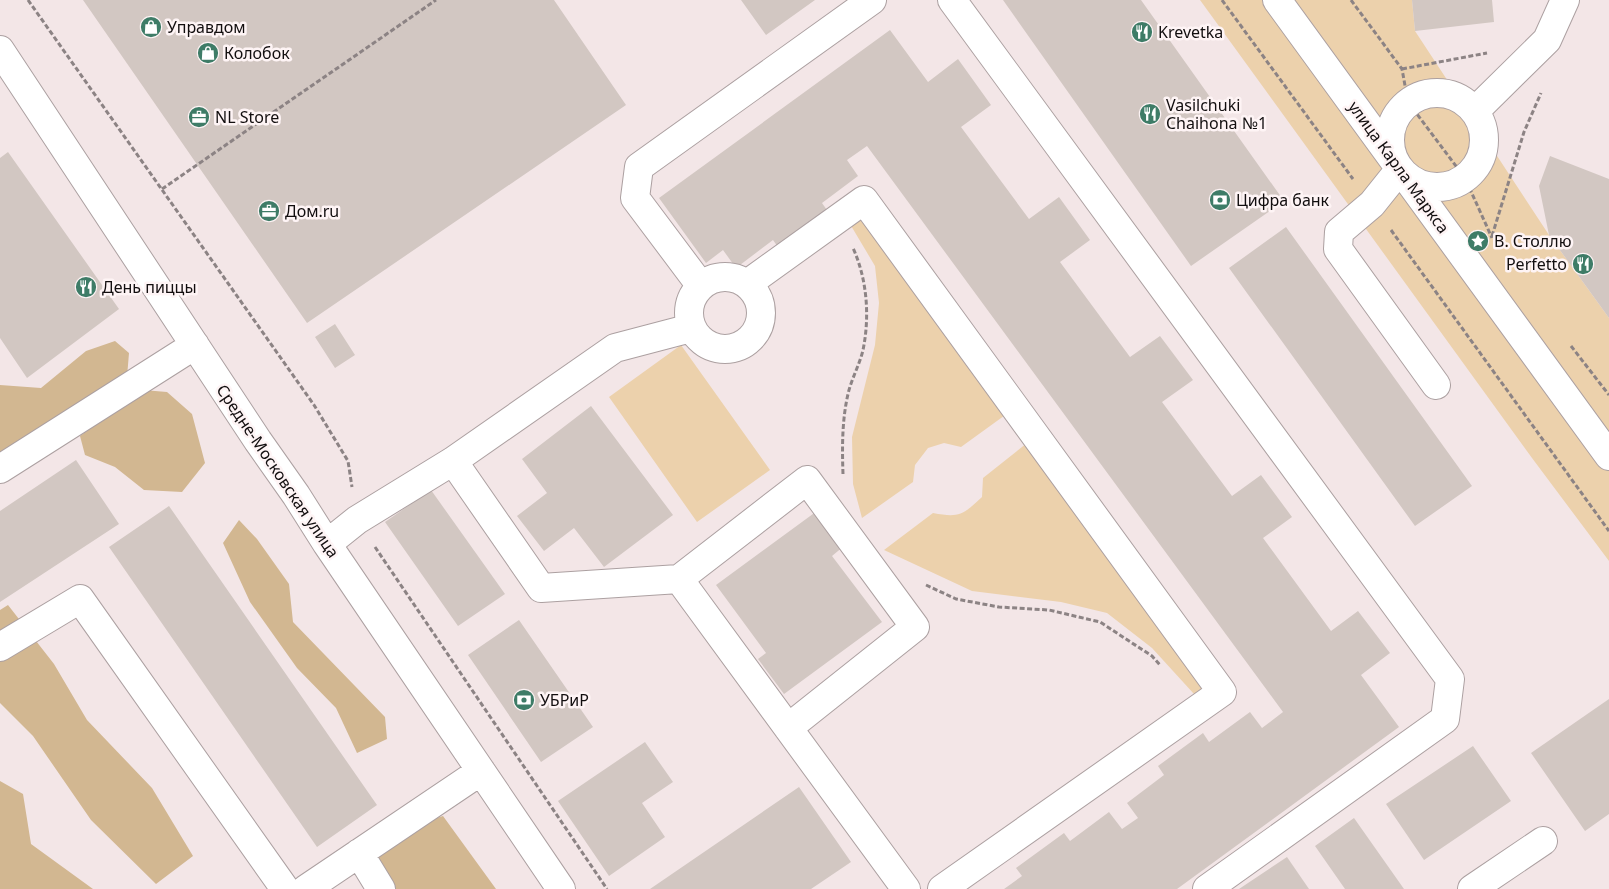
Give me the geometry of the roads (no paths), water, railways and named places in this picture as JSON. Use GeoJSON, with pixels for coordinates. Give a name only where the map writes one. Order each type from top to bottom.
{"type":"FeatureCollection","features":[{"type":"Feature","properties":{"kind":"street"},"geometry":{"type":"LineString","coordinates":[[700,286],[635,198],[639,167],[872,0]]}},
{"type":"Feature","properties":{"kind":"street"},"geometry":{"type":"LineString","coordinates":[[952,0],[1450,679],[1445,719],[1207,889]]}},
{"type":"Feature","properties":{"kind":"street","name":"улица Карла Маркса"},"geometry":{"type":"LineString","coordinates":[[1277,0],[1609,456]]}},
{"type":"Feature","properties":{"kind":"street"},"geometry":{"type":"LineString","coordinates":[[1476,111],[1547,40],[1564,0]]}},
{"type":"Feature","properties":{"kind":"street","name":"Средне-Московская улица"},"geometry":{"type":"LineString","coordinates":[[0,50],[327,544],[561,889]]}},
{"type":"Feature","properties":{"kind":"street"},"geometry":{"type":"LineString","coordinates":[[1444,92],[1462,99],[1476,111],[1484,128],[1485,146],[1479,164],[1465,178],[1450,186],[1431,187],[1413,181],[1400,168],[1391,152],[1390,133],[1396,116],[1408,102],[1425,94],[1444,92]]}},
{"type":"Feature","properties":{"kind":"street"},"geometry":{"type":"LineString","coordinates":[[1400,168],[1372,204],[1339,232],[1338,249],[1436,385]]}},
{"type":"Feature","properties":{"kind":"street"},"geometry":{"type":"LineString","coordinates":[[747,284],[864,200],[1222,692],[942,889]]}},
{"type":"Feature","properties":{"kind":"street"},"geometry":{"type":"LineString","coordinates":[[725,276],[737,278],[747,284],[756,293],[762,314],[760,326],[753,337],[742,346],[730,350],[717,349],[706,345],[691,328],[688,312],[691,299],[700,286],[711,279],[725,276]]}},
{"type":"Feature","properties":{"kind":"street"},"geometry":{"type":"LineString","coordinates":[[327,544],[357,520],[453,461],[615,348],[691,328]]}},
{"type":"Feature","properties":{"kind":"street"},"geometry":{"type":"LineString","coordinates":[[0,469],[195,345]]}},
{"type":"Feature","properties":{"kind":"street"},"geometry":{"type":"LineString","coordinates":[[453,461],[541,588],[679,579],[806,480],[915,627],[788,728]]}},
{"type":"Feature","properties":{"kind":"street"},"geometry":{"type":"LineString","coordinates":[[679,579],[906,889]]}},
{"type":"Feature","properties":{"kind":"street"},"geometry":{"type":"LineString","coordinates":[[0,648],[80,599],[285,889]]}},
{"type":"Feature","properties":{"kind":"street"},"geometry":{"type":"LineString","coordinates":[[306,889],[481,772]]}},
{"type":"Feature","properties":{"kind":"street"},"geometry":{"type":"LineString","coordinates":[[1472,889],[1543,841]]}},
{"type":"Feature","properties":{"kind":"street"},"geometry":{"type":"LineString","coordinates":[[359,853],[382,889]]}},
{"type":"Feature","properties":{"kind":"place","name":"Управдом"},"geometry":{"type":"Point","coordinates":[151,27]}},
{"type":"Feature","properties":{"kind":"place","name":"Krevetka"},"geometry":{"type":"Point","coordinates":[1142,32]}},
{"type":"Feature","properties":{"kind":"place","name":"Колобок"},"geometry":{"type":"Point","coordinates":[208,53]}},
{"type":"Feature","properties":{"kind":"place","name":"Vasilchuki Chaihona №1"},"geometry":{"type":"Point","coordinates":[1150,114]}},
{"type":"Feature","properties":{"kind":"place","name":"NL Store"},"geometry":{"type":"Point","coordinates":[199,117]}},
{"type":"Feature","properties":{"kind":"place","name":"Цифра банк"},"geometry":{"type":"Point","coordinates":[1220,200]}},
{"type":"Feature","properties":{"kind":"place","name":"Дом.ru"},"geometry":{"type":"Point","coordinates":[269,211]}},
{"type":"Feature","properties":{"kind":"place","name":"В. Столлю"},"geometry":{"type":"Point","coordinates":[1478,241]}},
{"type":"Feature","properties":{"kind":"place","name":"Perfetto"},"geometry":{"type":"Point","coordinates":[1583,264]}},
{"type":"Feature","properties":{"kind":"place","name":"День пиццы"},"geometry":{"type":"Point","coordinates":[86,287]}},
{"type":"Feature","properties":{"kind":"place","name":"УБРиР"},"geometry":{"type":"Point","coordinates":[524,700]}}]}
